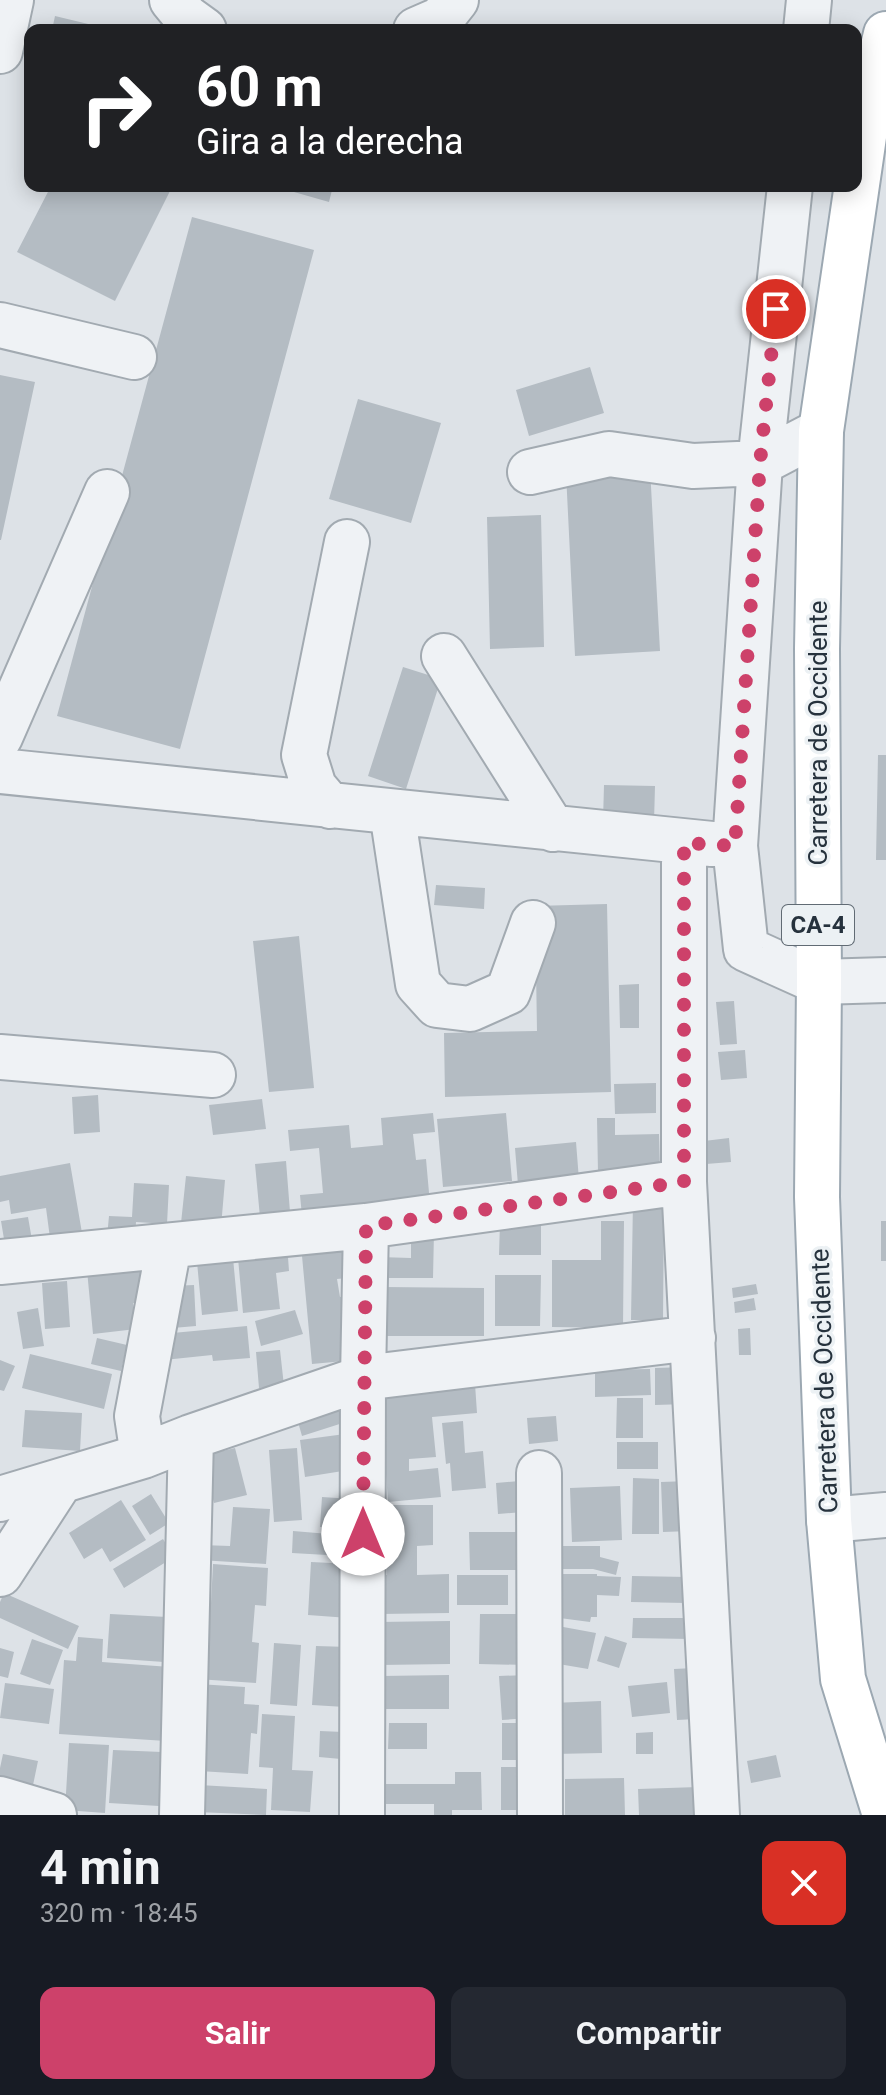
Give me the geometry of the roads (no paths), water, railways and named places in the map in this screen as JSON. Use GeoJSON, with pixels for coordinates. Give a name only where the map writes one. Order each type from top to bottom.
{"type":"FeatureCollection","features":[{"type":"Feature","properties":{"kind":"main road","name":"Carretera de Occidente"},"geometry":{"type":"LineString","coordinates":[[862,150],[868,109],[886,34]]}},
{"type":"Feature","properties":{"kind":"main road","name":"Carretera de Occidente"},"geometry":{"type":"LineString","coordinates":[[856,192],[821,431],[817,649],[817,1197],[829,1520],[843,1679],[885,1815]]}},
{"type":"Feature","properties":{"kind":"street"},"geometry":{"type":"LineString","coordinates":[[0,51],[11,0]]}},
{"type":"Feature","properties":{"kind":"street"},"geometry":{"type":"LineString","coordinates":[[172,0],[196,24]]}},
{"type":"Feature","properties":{"kind":"street"},"geometry":{"type":"LineString","coordinates":[[430,24],[441,19],[456,0]]}},
{"type":"Feature","properties":{"kind":"street"},"geometry":{"type":"LineString","coordinates":[[807,24],[809,0]]}},
{"type":"Feature","properties":{"kind":"street"},"geometry":{"type":"LineString","coordinates":[[789,192],[760,463],[735,846],[746,949],[819,982],[886,980]]}},
{"type":"Feature","properties":{"kind":"street"},"geometry":{"type":"LineString","coordinates":[[0,325],[134,357]]}},
{"type":"Feature","properties":{"kind":"street"},"geometry":{"type":"LineString","coordinates":[[530,472],[609,454],[693,466],[760,463],[821,431]]}},
{"type":"Feature","properties":{"kind":"street"},"geometry":{"type":"LineString","coordinates":[[0,737],[107,492]]}},
{"type":"Feature","properties":{"kind":"street"},"geometry":{"type":"LineString","coordinates":[[330,806],[314,787],[304,755],[347,542]]}},
{"type":"Feature","properties":{"kind":"street"},"geometry":{"type":"LineString","coordinates":[[444,656],[553,829]]}},
{"type":"Feature","properties":{"kind":"street"},"geometry":{"type":"LineString","coordinates":[[0,771],[735,846]]}},
{"type":"Feature","properties":{"kind":"street"},"geometry":{"type":"LineString","coordinates":[[392,812],[418,984],[437,1005],[470,1009],[508,992],[533,923]]}},
{"type":"Feature","properties":{"kind":"street"},"geometry":{"type":"LineString","coordinates":[[684,843],[684,1182],[717,1815]]}},
{"type":"Feature","properties":{"kind":"street"},"geometry":{"type":"LineString","coordinates":[[0,1057],[213,1075]]}},
{"type":"Feature","properties":{"kind":"street"},"geometry":{"type":"LineString","coordinates":[[0,1262],[366,1226],[684,1182]]}},
{"type":"Feature","properties":{"kind":"street"},"geometry":{"type":"LineString","coordinates":[[362,1815],[366,1226]]}},
{"type":"Feature","properties":{"kind":"street"},"geometry":{"type":"LineString","coordinates":[[143,1456],[137,1416],[169,1246]]}},
{"type":"Feature","properties":{"kind":"street"},"geometry":{"type":"LineString","coordinates":[[0,1499],[143,1456],[363,1378],[693,1338]]}},
{"type":"Feature","properties":{"kind":"street"},"geometry":{"type":"LineString","coordinates":[[182,1815],[191,1437]]}},
{"type":"Feature","properties":{"kind":"street"},"geometry":{"type":"LineString","coordinates":[[539,1473],[540,1815]]}},
{"type":"Feature","properties":{"kind":"street"},"geometry":{"type":"LineString","coordinates":[[0,1574],[60,1482]]}},
{"type":"Feature","properties":{"kind":"street"},"geometry":{"type":"LineString","coordinates":[[829,1520],[886,1515]]}},
{"type":"Feature","properties":{"kind":"street"},"geometry":{"type":"LineString","coordinates":[[0,1799],[54,1815]]}}]}
